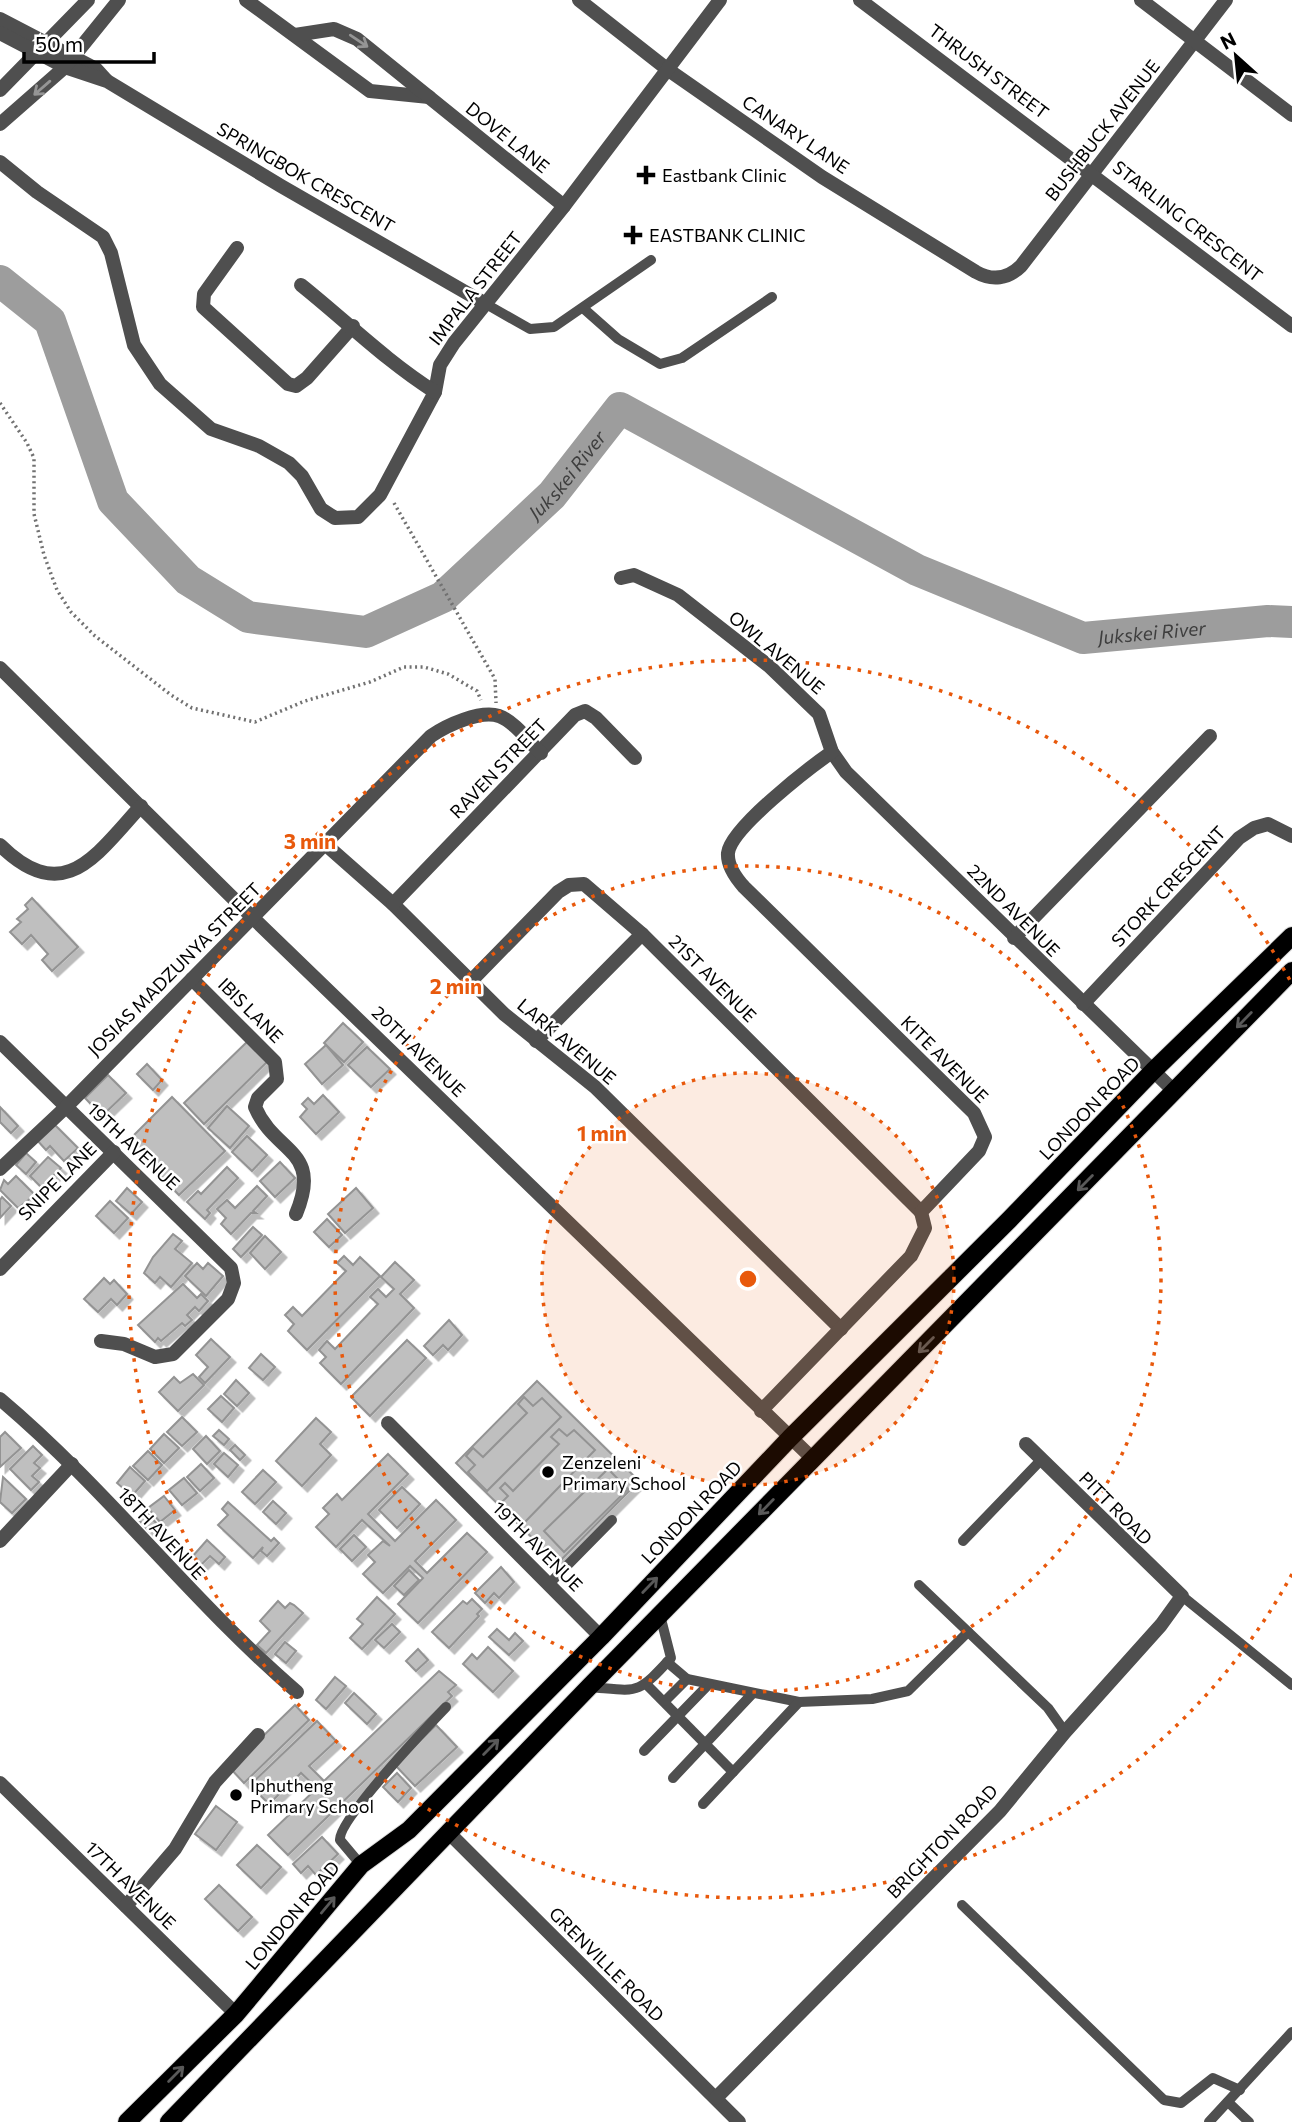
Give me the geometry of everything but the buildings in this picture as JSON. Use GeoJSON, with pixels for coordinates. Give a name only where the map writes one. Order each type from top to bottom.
{"type":"FeatureCollection","features":[{"type":"Feature","properties":{"kind":"main road","name":"LONDON ROAD"},"geometry":{"type":"LineString","coordinates":[[127,2122],[236,2014],[361,1865],[409,1829],[601,1637],[790,1438],[1153,1071],[1292,936]]}},
{"type":"Feature","properties":{"kind":"main road"},"geometry":{"type":"LineString","coordinates":[[169,2122],[589,1687],[1292,971]]}},
{"type":"Feature","properties":{"kind":"street"},"geometry":{"type":"LineString","coordinates":[[0,90],[88,0]]}},
{"type":"Feature","properties":{"kind":"street"},"geometry":{"type":"LineString","coordinates":[[0,124],[69,62],[119,0]]}},
{"type":"Feature","properties":{"kind":"street"},"geometry":{"type":"LineString","coordinates":[[246,0],[347,77],[370,91],[385,95],[429,97]]}},
{"type":"Feature","properties":{"kind":"street","name":"CANARY LANE"},"geometry":{"type":"LineString","coordinates":[[579,0],[667,69],[857,199],[976,272],[989,278],[1003,277]]}},
{"type":"Feature","properties":{"kind":"street","name":"IMPALA STREET"},"geometry":{"type":"LineString","coordinates":[[0,162],[37,192],[103,237],[111,253],[134,345],[160,384],[211,429],[259,446],[289,463],[302,476],[327,514],[346,520],[368,510],[380,495],[435,392],[440,365],[720,0]]}},
{"type":"Feature","properties":{"kind":"street","name":"THRUSH STREET"},"geometry":{"type":"LineString","coordinates":[[860,0],[1094,173]]}},
{"type":"Feature","properties":{"kind":"street"},"geometry":{"type":"LineString","coordinates":[[1141,0],[1292,115]]}},
{"type":"Feature","properties":{"kind":"street","name":"BUSHBUCK AVENUE"},"geometry":{"type":"LineString","coordinates":[[1003,277],[1021,266],[1226,0]]}},
{"type":"Feature","properties":{"kind":"street","name":"SPRINGBOK CRESCENT"},"geometry":{"type":"LineString","coordinates":[[0,19],[42,49]]}},
{"type":"Feature","properties":{"kind":"street","name":"DOVE LANE"},"geometry":{"type":"LineString","coordinates":[[295,36],[327,29],[342,30],[375,52],[564,206]]}},
{"type":"Feature","properties":{"kind":"street","name":"SPRINGBOK CRESCENT"},"geometry":{"type":"LineString","coordinates":[[0,33],[69,62],[96,69],[107,81],[281,186],[486,304]]}},
{"type":"Feature","properties":{"kind":"street","name":"STARLING CRESCENT"},"geometry":{"type":"LineString","coordinates":[[1094,173],[1292,326]]}},
{"type":"Feature","properties":{"kind":"street"},"geometry":{"type":"LineString","coordinates":[[237,248],[204,294],[203,307],[288,384],[296,386],[307,378],[353,326]]}},
{"type":"Feature","properties":{"kind":"street"},"geometry":{"type":"LineString","coordinates":[[301,285],[353,326],[393,364],[435,392]]}},
{"type":"Feature","properties":{"kind":"street","name":"OWL AVENUE"},"geometry":{"type":"LineString","coordinates":[[621,578],[634,575],[678,595],[769,666],[811,703],[824,723],[832,752]]}},
{"type":"Feature","properties":{"kind":"street","name":"20TH AVENUE"},"geometry":{"type":"LineString","coordinates":[[0,668],[252,918],[813,1459]]}},
{"type":"Feature","properties":{"kind":"street","name":"RAVEN STREET"},"geometry":{"type":"LineString","coordinates":[[393,904],[571,719],[585,711],[596,718],[635,758]]}},
{"type":"Feature","properties":{"kind":"street"},"geometry":{"type":"LineString","coordinates":[[491,716],[511,723],[541,753]]}},
{"type":"Feature","properties":{"kind":"street","name":"JOSIAS MADZUNYA STREET"},"geometry":{"type":"LineString","coordinates":[[0,1169],[65,1108],[431,736],[453,725],[491,716]]}},
{"type":"Feature","properties":{"kind":"street"},"geometry":{"type":"LineString","coordinates":[[1014,938],[1210,736]]}},
{"type":"Feature","properties":{"kind":"street","name":"22ND AVENUE"},"geometry":{"type":"LineString","coordinates":[[832,752],[846,772],[1174,1091]]}},
{"type":"Feature","properties":{"kind":"street","name":"KITE AVENUE"},"geometry":{"type":"LineString","coordinates":[[832,752],[801,775],[739,832],[729,851],[729,861],[744,887],[980,1122],[985,1137],[979,1151],[920,1212]]}},
{"type":"Feature","properties":{"kind":"street"},"geometry":{"type":"LineString","coordinates":[[0,845],[30,870],[52,874],[76,870],[91,860],[141,806]]}},
{"type":"Feature","properties":{"kind":"street","name":"STORK CRESCENT"},"geometry":{"type":"LineString","coordinates":[[1083,1004],[1239,838],[1254,828],[1268,824],[1292,836]]}},
{"type":"Feature","properties":{"kind":"street","name":"LARK AVENUE"},"geometry":{"type":"LineString","coordinates":[[325,844],[393,904],[470,982],[536,1041],[595,1087],[841,1329]]}},
{"type":"Feature","properties":{"kind":"street","name":"21ST AVENUE"},"geometry":{"type":"LineString","coordinates":[[470,982],[558,891],[573,883],[584,884],[598,893],[642,934],[920,1212]]}},
{"type":"Feature","properties":{"kind":"street"},"geometry":{"type":"LineString","coordinates":[[536,1041],[642,934]]}},
{"type":"Feature","properties":{"kind":"street","name":"IBIS LANE"},"geometry":{"type":"LineString","coordinates":[[192,979],[275,1062],[277,1079],[258,1097],[256,1107],[296,1157],[303,1172],[305,1189],[296,1214]]}},
{"type":"Feature","properties":{"kind":"street","name":"19TH AVENUE"},"geometry":{"type":"LineString","coordinates":[[0,1042],[65,1108],[229,1264],[234,1283],[228,1298],[169,1357],[155,1357],[124,1344],[101,1340]]}},
{"type":"Feature","properties":{"kind":"street","name":"SNIPE LANE"},"geometry":{"type":"LineString","coordinates":[[0,1269],[114,1152]]}},
{"type":"Feature","properties":{"kind":"street"},"geometry":{"type":"LineString","coordinates":[[761,1411],[916,1250],[925,1228],[920,1212]]}},
{"type":"Feature","properties":{"kind":"street","name":"18TH AVENUE"},"geometry":{"type":"LineString","coordinates":[[0,1399],[72,1464],[216,1619],[297,1692]]}},
{"type":"Feature","properties":{"kind":"street","name":"19TH AVENUE"},"geometry":{"type":"LineString","coordinates":[[388,1423],[601,1637]]}},
{"type":"Feature","properties":{"kind":"street","name":"PITT ROAD"},"geometry":{"type":"LineString","coordinates":[[1026,1444],[1182,1597]]}},
{"type":"Feature","properties":{"kind":"street"},"geometry":{"type":"LineString","coordinates":[[0,1541],[72,1464]]}},
{"type":"Feature","properties":{"kind":"street","name":"BRIGHTON ROAD"},"geometry":{"type":"LineString","coordinates":[[716,2098],[1000,1811],[1065,1732],[1161,1625],[1182,1597]]}},
{"type":"Feature","properties":{"kind":"street"},"geometry":{"type":"LineString","coordinates":[[126,1906],[175,1849],[215,1782],[258,1735]]}},
{"type":"Feature","properties":{"kind":"street","name":"17TH AVENUE"},"geometry":{"type":"LineString","coordinates":[[0,1783],[236,2014]]}},
{"type":"Feature","properties":{"kind":"street","name":"GRENVILLE ROAD"},"geometry":{"type":"LineString","coordinates":[[448,1832],[740,2122]]}},
{"type":"Feature","properties":{"kind":"lane"},"geometry":{"type":"LineString","coordinates":[[486,304],[530,329],[541,331],[554,327],[651,260]]}},
{"type":"Feature","properties":{"kind":"lane"},"geometry":{"type":"LineString","coordinates":[[583,308],[618,339],[660,364],[682,358],[772,297]]}},
{"type":"Feature","properties":{"kind":"lane"},"geometry":{"type":"LineString","coordinates":[[963,1541],[1041,1460]]}},
{"type":"Feature","properties":{"kind":"lane"},"geometry":{"type":"LineString","coordinates":[[549,1584],[612,1520]]}},
{"type":"Feature","properties":{"kind":"lane"},"geometry":{"type":"LineString","coordinates":[[919,1584],[1048,1708],[1065,1732]]}},
{"type":"Feature","properties":{"kind":"lane"},"geometry":{"type":"LineString","coordinates":[[1182,1597],[1292,1685]]}},
{"type":"Feature","properties":{"kind":"lane"},"geometry":{"type":"LineString","coordinates":[[589,1687],[628,1690],[646,1684],[667,1662],[671,1651],[660,1615]]}},
{"type":"Feature","properties":{"kind":"lane"},"geometry":{"type":"LineString","coordinates":[[667,1662],[687,1679],[799,1702],[872,1699],[908,1691],[968,1632]]}},
{"type":"Feature","properties":{"kind":"lane"},"geometry":{"type":"LineString","coordinates":[[665,1701],[687,1679]]}},
{"type":"Feature","properties":{"kind":"lane"},"geometry":{"type":"LineString","coordinates":[[646,1684],[733,1772]]}},
{"type":"Feature","properties":{"kind":"lane"},"geometry":{"type":"LineString","coordinates":[[644,1751],[709,1684]]}},
{"type":"Feature","properties":{"kind":"lane"},"geometry":{"type":"LineString","coordinates":[[673,1778],[753,1693]]}},
{"type":"Feature","properties":{"kind":"lane"},"geometry":{"type":"LineString","coordinates":[[703,1804],[799,1702]]}},
{"type":"Feature","properties":{"kind":"lane"},"geometry":{"type":"LineString","coordinates":[[361,1865],[340,1840],[343,1825],[372,1793],[388,1768],[446,1707]]}},
{"type":"Feature","properties":{"kind":"lane"},"geometry":{"type":"LineString","coordinates":[[962,1905],[1164,2100],[1181,2102],[1213,2078],[1240,2090]]}},
{"type":"Feature","properties":{"kind":"lane"},"geometry":{"type":"LineString","coordinates":[[1209,2122],[1292,2032]]}},
{"type":"Feature","properties":{"kind":"lane"},"geometry":{"type":"LineString","coordinates":[[1228,2102],[1249,2122]]}},
{"type":"Feature","properties":{"kind":"path"},"geometry":{"type":"LineString","coordinates":[[0,403],[34,458],[34,514],[44,555],[57,590],[71,612],[95,636],[171,695],[192,708],[255,722],[305,701],[370,682],[404,667],[424,667],[448,674],[477,691],[491,716]]}},
{"type":"Feature","properties":{"kind":"path"},"geometry":{"type":"LineString","coordinates":[[400,513],[495,679],[491,716]]}},
{"type":"Feature","properties":{"kind":"waterway","name":"Jukskei River"},"geometry":{"type":"LineString","coordinates":[[0,281],[50,321],[113,501],[188,580],[248,617],[366,632],[443,597],[552,495],[620,408],[917,570],[1083,638],[1268,621],[1292,622]]}},
{"type":"Feature","properties":{"kind":"place","name":"Eastbank Clinic"},"geometry":{"type":"Point","coordinates":[646,175]}},
{"type":"Feature","properties":{"kind":"place","name":"EASTBANK CLINIC"},"geometry":{"type":"Point","coordinates":[633,235]}},
{"type":"Feature","properties":{"kind":"place","name":"Zenzeleni Primary School"},"geometry":{"type":"Point","coordinates":[548,1472]}},
{"type":"Feature","properties":{"kind":"place","name":"Iphutheng Primary School"},"geometry":{"type":"Point","coordinates":[236,1795]}}]}
